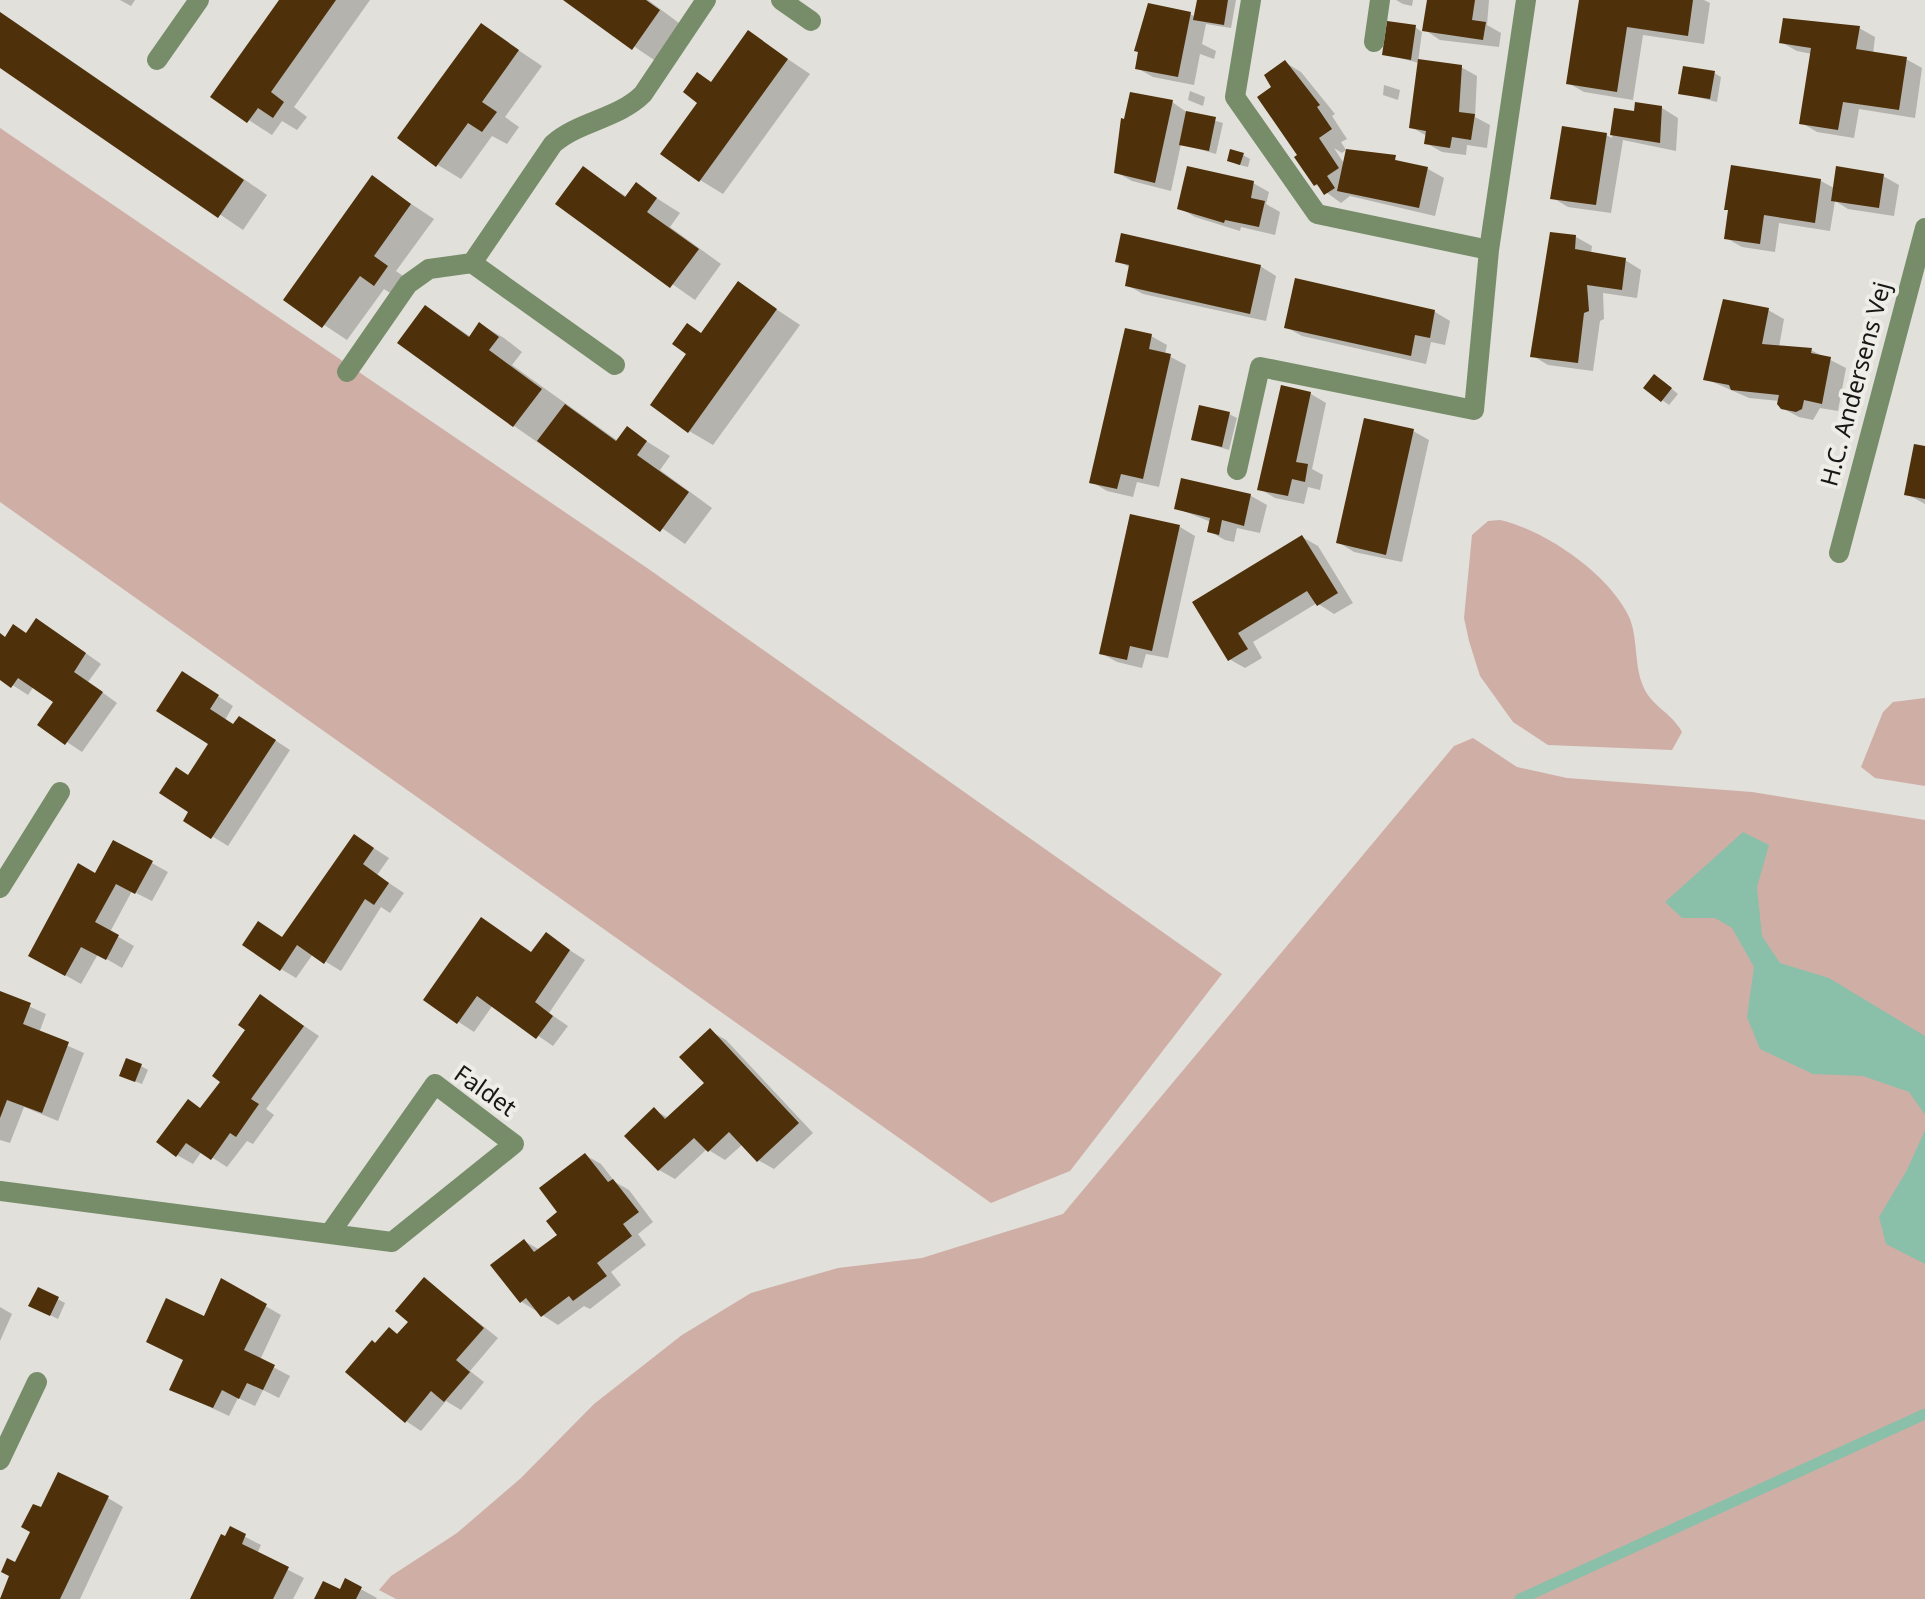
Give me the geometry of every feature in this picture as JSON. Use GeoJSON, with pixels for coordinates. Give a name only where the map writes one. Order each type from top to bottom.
{"type":"FeatureCollection","features":[{"type":"Feature","properties":{"kind":"street"},"geometry":{"type":"LineString","coordinates":[[157,60],[199,0]]}},
{"type":"Feature","properties":{"kind":"street"},"geometry":{"type":"LineString","coordinates":[[347,372],[408,284],[418,275],[472,263],[553,144],[564,134],[631,106],[643,94],[706,0]]}},
{"type":"Feature","properties":{"kind":"street"},"geometry":{"type":"LineString","coordinates":[[781,0],[811,21]]}},
{"type":"Feature","properties":{"kind":"street"},"geometry":{"type":"LineString","coordinates":[[1251,0],[1235,97],[1317,214],[1489,250]]}},
{"type":"Feature","properties":{"kind":"street"},"geometry":{"type":"LineString","coordinates":[[1374,42],[1380,0]]}},
{"type":"Feature","properties":{"kind":"street"},"geometry":{"type":"LineString","coordinates":[[1237,470],[1260,367],[1474,410],[1489,250],[1526,0]]}},
{"type":"Feature","properties":{"kind":"street","name":"H.C. Andersens Vej"},"geometry":{"type":"LineString","coordinates":[[1839,553],[1925,228]]}},
{"type":"Feature","properties":{"kind":"street"},"geometry":{"type":"LineString","coordinates":[[472,263],[615,365]]}},
{"type":"Feature","properties":{"kind":"street"},"geometry":{"type":"LineString","coordinates":[[0,888],[60,792]]}},
{"type":"Feature","properties":{"kind":"street","name":"Faldet"},"geometry":{"type":"LineString","coordinates":[[0,1191],[392,1242],[514,1144],[435,1084],[330,1233]]}},
{"type":"Feature","properties":{"kind":"street"},"geometry":{"type":"LineString","coordinates":[[0,1460],[37,1382]]}},
{"type":"Feature","properties":{"kind":"shaded area"},"geometry":{"type":"Polygon","coordinates":[[[0,128],[650,570],[1222,974],[1070,1171],[991,1203],[0,502],[0,128]]]}},
{"type":"Feature","properties":{"kind":"shaded area"},"geometry":{"type":"Polygon","coordinates":[[[1500,520],[1537,534],[1575,557],[1608,586],[1621,603],[1630,619],[1643,686],[1682,732],[1672,750],[1548,745],[1513,722],[1480,676],[1464,618],[1472,535],[1488,521],[1500,520]]]}},
{"type":"Feature","properties":{"kind":"shaded area"},"geometry":{"type":"Polygon","coordinates":[[[1925,698],[1925,786],[1875,778],[1861,767],[1883,712],[1893,702],[1925,698]]]}},
{"type":"Feature","properties":{"kind":"shaded area"},"geometry":{"type":"Polygon","coordinates":[[[1473,738],[1517,767],[1567,778],[1752,792],[1925,820],[1925,1599],[396,1599],[379,1590],[391,1576],[457,1533],[521,1478],[594,1404],[682,1335],[751,1293],[838,1268],[922,1258],[1063,1214],[1454,746],[1473,738]]]}},
{"type":"Feature","properties":{"kind":"shaded area"},"geometry":{"type":"Polygon","coordinates":[[[1743,832],[1769,845],[1757,887],[1762,936],[1780,963],[1829,978],[1925,1036],[1925,1115],[1909,1092],[1863,1076],[1813,1074],[1760,1049],[1747,1017],[1754,967],[1732,928],[1715,918],[1682,918],[1665,902],[1743,832]]]}},
{"type":"Feature","properties":{"kind":"shaded area"},"geometry":{"type":"Polygon","coordinates":[[[1925,1130],[1925,1264],[1886,1244],[1879,1217],[1907,1170],[1925,1130]]]}},
{"type":"Feature","properties":{"kind":"building"},"geometry":{"type":"Polygon","coordinates":[[[279,0],[336,0],[271,92],[284,102],[273,118],[258,108],[247,123],[210,97],[279,0]]]}},
{"type":"Feature","properties":{"kind":"building"},"geometry":{"type":"Polygon","coordinates":[[[563,0],[646,0],[660,10],[632,50],[563,0]]]}},
{"type":"Feature","properties":{"kind":"building"},"geometry":{"type":"Polygon","coordinates":[[[1197,0],[1228,0],[1224,25],[1193,20],[1197,0]]]}},
{"type":"Feature","properties":{"kind":"building"},"geometry":{"type":"Polygon","coordinates":[[[1427,0],[1475,0],[1472,20],[1486,22],[1483,40],[1422,31],[1427,0]]]}},
{"type":"Feature","properties":{"kind":"building"},"geometry":{"type":"Polygon","coordinates":[[[1579,0],[1693,0],[1688,36],[1627,27],[1617,92],[1566,84],[1579,0]]]}},
{"type":"Feature","properties":{"kind":"building"},"geometry":{"type":"Polygon","coordinates":[[[1148,3],[1191,12],[1178,77],[1135,69],[1138,52],[1134,51],[1148,3]]]}},
{"type":"Feature","properties":{"kind":"building"},"geometry":{"type":"Polygon","coordinates":[[[0,12],[244,180],[218,218],[0,68],[0,12]]]}},
{"type":"Feature","properties":{"kind":"building"},"geometry":{"type":"Polygon","coordinates":[[[1783,18],[1860,26],[1856,49],[1907,57],[1899,110],[1843,102],[1838,130],[1799,124],[1811,48],[1779,43],[1783,18]]]}},
{"type":"Feature","properties":{"kind":"building"},"geometry":{"type":"Polygon","coordinates":[[[1387,21],[1416,25],[1411,60],[1382,55],[1387,21]]]}},
{"type":"Feature","properties":{"kind":"building"},"geometry":{"type":"Polygon","coordinates":[[[481,23],[519,50],[482,102],[497,112],[482,132],[468,123],[436,167],[397,138],[481,23]]]}},
{"type":"Feature","properties":{"kind":"building"},"geometry":{"type":"Polygon","coordinates":[[[748,30],[788,59],[699,182],[660,154],[697,103],[683,92],[697,72],[711,82],[748,30]]]}},
{"type":"Feature","properties":{"kind":"building"},"geometry":{"type":"Polygon","coordinates":[[[1418,59],[1462,65],[1459,112],[1475,114],[1471,140],[1452,137],[1450,148],[1424,144],[1426,131],[1409,128],[1418,59]]]}},
{"type":"Feature","properties":{"kind":"building"},"geometry":{"type":"Polygon","coordinates":[[[1285,60],[1320,105],[1317,107],[1332,129],[1319,138],[1339,168],[1327,176],[1335,188],[1324,195],[1294,157],[1297,155],[1257,97],[1271,87],[1264,75],[1285,60]]]}},
{"type":"Feature","properties":{"kind":"building"},"geometry":{"type":"Polygon","coordinates":[[[1683,66],[1715,71],[1710,99],[1678,94],[1683,66]]]}},
{"type":"Feature","properties":{"kind":"building"},"geometry":{"type":"Polygon","coordinates":[[[1130,92],[1173,100],[1155,183],[1114,173],[1121,118],[1124,119],[1130,92]]]}},
{"type":"Feature","properties":{"kind":"building"},"geometry":{"type":"Polygon","coordinates":[[[1635,102],[1662,106],[1660,143],[1610,135],[1614,108],[1634,111],[1635,102]]]}},
{"type":"Feature","properties":{"kind":"building"},"geometry":{"type":"Polygon","coordinates":[[[1186,111],[1216,117],[1209,151],[1179,145],[1186,111]]]}},
{"type":"Feature","properties":{"kind":"building"},"geometry":{"type":"Polygon","coordinates":[[[1562,126],[1607,133],[1596,205],[1550,199],[1562,126]]]}},
{"type":"Feature","properties":{"kind":"building"},"geometry":{"type":"Polygon","coordinates":[[[1230,149],[1244,153],[1240,165],[1227,161],[1230,149]]]}},
{"type":"Feature","properties":{"kind":"building"},"geometry":{"type":"Polygon","coordinates":[[[1346,149],[1396,155],[1395,160],[1428,167],[1419,208],[1337,191],[1346,149]]]}},
{"type":"Feature","properties":{"kind":"building"},"geometry":{"type":"Polygon","coordinates":[[[1731,165],[1821,179],[1815,223],[1764,215],[1760,244],[1724,239],[1728,210],[1724,210],[1731,165]]]}},
{"type":"Feature","properties":{"kind":"building"},"geometry":{"type":"Polygon","coordinates":[[[583,166],[625,197],[636,182],[657,198],[647,212],[699,249],[670,288],[555,204],[583,166]]]}},
{"type":"Feature","properties":{"kind":"building"},"geometry":{"type":"Polygon","coordinates":[[[1187,166],[1254,181],[1251,198],[1265,201],[1259,227],[1225,220],[1224,223],[1177,209],[1187,166]]]}},
{"type":"Feature","properties":{"kind":"building"},"geometry":{"type":"Polygon","coordinates":[[[1836,166],[1884,174],[1879,208],[1831,201],[1836,166]]]}},
{"type":"Feature","properties":{"kind":"building"},"geometry":{"type":"Polygon","coordinates":[[[372,175],[411,204],[374,256],[388,266],[374,286],[360,276],[322,328],[283,300],[372,175]]]}},
{"type":"Feature","properties":{"kind":"building"},"geometry":{"type":"Polygon","coordinates":[[[1550,232],[1576,235],[1575,249],[1626,258],[1622,290],[1587,285],[1589,311],[1584,313],[1578,363],[1530,357],[1550,232]]]}},
{"type":"Feature","properties":{"kind":"building"},"geometry":{"type":"Polygon","coordinates":[[[1121,233],[1261,265],[1250,314],[1125,286],[1129,265],[1115,262],[1121,233]]]}},
{"type":"Feature","properties":{"kind":"building"},"geometry":{"type":"Polygon","coordinates":[[[1295,278],[1435,310],[1430,338],[1415,335],[1411,356],[1284,328],[1295,278]]]}},
{"type":"Feature","properties":{"kind":"building"},"geometry":{"type":"Polygon","coordinates":[[[738,281],[777,309],[688,433],[650,405],[686,354],[672,344],[687,323],[701,333],[738,281]]]}},
{"type":"Feature","properties":{"kind":"building"},"geometry":{"type":"Polygon","coordinates":[[[1723,299],[1769,308],[1762,344],[1812,348],[1811,353],[1831,357],[1822,404],[1804,400],[1802,409],[1796,412],[1781,409],[1777,404],[1779,395],[1731,390],[1729,385],[1703,380],[1723,299]]]}},
{"type":"Feature","properties":{"kind":"building"},"geometry":{"type":"Polygon","coordinates":[[[425,305],[469,337],[479,322],[499,337],[489,350],[542,389],[513,427],[397,343],[425,305]]]}},
{"type":"Feature","properties":{"kind":"building"},"geometry":{"type":"Polygon","coordinates":[[[1125,328],[1152,334],[1149,349],[1171,354],[1143,479],[1121,474],[1117,489],[1089,483],[1125,328]]]}},
{"type":"Feature","properties":{"kind":"building"},"geometry":{"type":"Polygon","coordinates":[[[1654,374],[1672,388],[1661,402],[1643,388],[1654,374]]]}},
{"type":"Feature","properties":{"kind":"building"},"geometry":{"type":"Polygon","coordinates":[[[1281,385],[1311,392],[1296,462],[1308,464],[1305,482],[1292,479],[1288,496],[1257,490],[1281,385]]]}},
{"type":"Feature","properties":{"kind":"building"},"geometry":{"type":"Polygon","coordinates":[[[565,404],[616,441],[627,426],[647,441],[637,455],[689,492],[660,532],[537,441],[565,404]]]}},
{"type":"Feature","properties":{"kind":"building"},"geometry":{"type":"Polygon","coordinates":[[[1199,405],[1230,412],[1222,447],[1191,440],[1199,405]]]}},
{"type":"Feature","properties":{"kind":"building"},"geometry":{"type":"Polygon","coordinates":[[[1364,418],[1414,429],[1386,555],[1336,543],[1364,418]]]}},
{"type":"Feature","properties":{"kind":"building"},"geometry":{"type":"Polygon","coordinates":[[[1914,444],[1925,446],[1925,499],[1904,495],[1914,444]]]}},
{"type":"Feature","properties":{"kind":"building"},"geometry":{"type":"Polygon","coordinates":[[[1181,478],[1251,494],[1244,526],[1222,520],[1219,535],[1207,532],[1210,518],[1174,509],[1181,478]]]}},
{"type":"Feature","properties":{"kind":"building"},"geometry":{"type":"Polygon","coordinates":[[[1130,514],[1180,525],[1152,651],[1130,646],[1127,660],[1099,654],[1130,514]]]}},
{"type":"Feature","properties":{"kind":"building"},"geometry":{"type":"Polygon","coordinates":[[[1302,535],[1338,593],[1317,606],[1307,591],[1238,633],[1248,649],[1228,661],[1192,602],[1302,535]]]}},
{"type":"Feature","properties":{"kind":"building"},"geometry":{"type":"Polygon","coordinates":[[[36,618],[86,653],[74,672],[103,692],[65,745],[37,725],[53,702],[18,678],[11,688],[0,680],[0,633],[5,637],[13,624],[26,633],[36,618]]]}},
{"type":"Feature","properties":{"kind":"building"},"geometry":{"type":"Polygon","coordinates":[[[182,671],[219,695],[210,709],[233,724],[239,716],[276,740],[211,839],[183,821],[188,812],[159,793],[176,767],[188,775],[208,744],[156,711],[182,671]]]}},
{"type":"Feature","properties":{"kind":"building"},"geometry":{"type":"Polygon","coordinates":[[[354,834],[374,848],[363,864],[389,883],[374,905],[365,899],[324,964],[297,945],[280,971],[242,945],[258,921],[282,937],[354,834]]]}},
{"type":"Feature","properties":{"kind":"building"},"geometry":{"type":"Polygon","coordinates":[[[113,840],[153,861],[135,894],[116,884],[95,922],[119,935],[106,960],[81,947],[65,976],[28,956],[78,863],[95,873],[113,840]]]}},
{"type":"Feature","properties":{"kind":"building"},"geometry":{"type":"Polygon","coordinates":[[[481,917],[531,952],[546,932],[570,950],[535,1002],[553,1016],[536,1039],[477,996],[457,1024],[423,1000],[481,917]]]}},
{"type":"Feature","properties":{"kind":"building"},"geometry":{"type":"Polygon","coordinates":[[[0,991],[31,1003],[23,1024],[69,1042],[42,1113],[7,1100],[0,1118],[0,991]]]}},
{"type":"Feature","properties":{"kind":"building"},"geometry":{"type":"Polygon","coordinates":[[[260,994],[304,1026],[251,1099],[259,1104],[236,1137],[230,1133],[211,1160],[186,1143],[176,1157],[156,1142],[188,1099],[200,1108],[220,1082],[212,1076],[245,1030],[238,1025],[260,994]]]}},
{"type":"Feature","properties":{"kind":"building"},"geometry":{"type":"Polygon","coordinates":[[[710,1028],[799,1123],[757,1162],[729,1132],[708,1152],[694,1138],[658,1171],[624,1136],[654,1107],[665,1119],[704,1083],[679,1057],[710,1028]]]}},
{"type":"Feature","properties":{"kind":"building"},"geometry":{"type":"Polygon","coordinates":[[[126,1058],[142,1064],[135,1082],[119,1076],[126,1058]]]}},
{"type":"Feature","properties":{"kind":"building"},"geometry":{"type":"Polygon","coordinates":[[[585,1153],[608,1182],[613,1179],[639,1212],[623,1224],[632,1236],[597,1263],[607,1276],[573,1301],[569,1296],[541,1317],[526,1298],[520,1303],[490,1265],[524,1239],[534,1252],[557,1235],[546,1221],[557,1212],[539,1188],[585,1153]]]}},
{"type":"Feature","properties":{"kind":"building"},"geometry":{"type":"Polygon","coordinates":[[[424,1277],[484,1328],[456,1360],[470,1372],[444,1402],[431,1391],[405,1423],[345,1372],[372,1340],[375,1343],[389,1327],[397,1334],[408,1322],[395,1311],[424,1277]]]}},
{"type":"Feature","properties":{"kind":"building"},"geometry":{"type":"Polygon","coordinates":[[[221,1278],[267,1304],[244,1350],[275,1365],[263,1390],[247,1383],[239,1399],[222,1390],[213,1408],[169,1390],[183,1360],[146,1342],[166,1298],[204,1316],[221,1278]]]}},
{"type":"Feature","properties":{"kind":"building"},"geometry":{"type":"Polygon","coordinates":[[[38,1287],[59,1297],[50,1316],[28,1306],[38,1287]]]}},
{"type":"Feature","properties":{"kind":"building"},"geometry":{"type":"Polygon","coordinates":[[[58,1472],[109,1496],[60,1599],[0,1599],[9,1576],[1,1572],[7,1558],[15,1562],[30,1532],[21,1527],[33,1504],[41,1507],[58,1472]]]}},
{"type":"Feature","properties":{"kind":"building"},"geometry":{"type":"Polygon","coordinates":[[[230,1526],[246,1534],[242,1544],[289,1567],[273,1599],[190,1599],[221,1534],[225,1536],[230,1526]]]}},
{"type":"Feature","properties":{"kind":"building"},"geometry":{"type":"Polygon","coordinates":[[[345,1578],[362,1587],[356,1599],[314,1599],[323,1581],[340,1589],[345,1578]]]}},
{"type":"Feature","properties":{"kind":"waterway"},"geometry":{"type":"LineString","coordinates":[[1520,1599],[1925,1414]]}}]}
